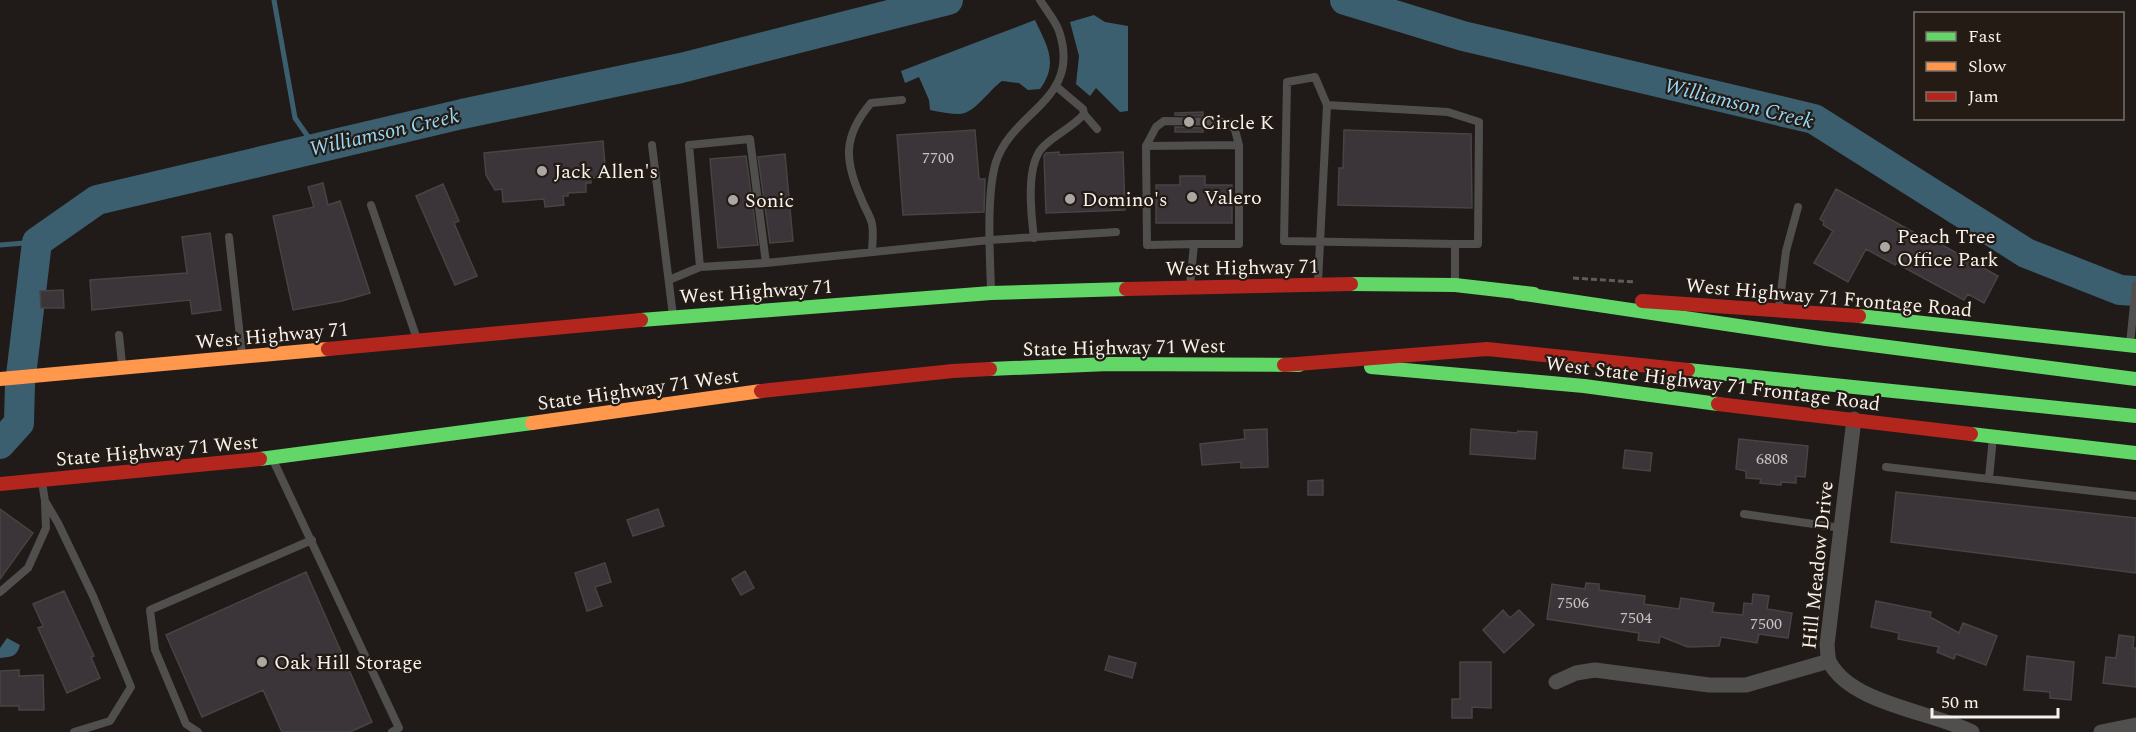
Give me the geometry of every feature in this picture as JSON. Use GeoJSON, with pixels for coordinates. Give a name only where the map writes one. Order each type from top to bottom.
{"type":"FeatureCollection","features":[{"type":"Feature","properties":{"kind":"main road","name":"West Highway 71"},"geometry":{"type":"LineString","coordinates":[[0,379],[673,317],[991,293],[1318,284],[1455,285],[1517,293]]}},
{"type":"Feature","properties":{"kind":"main road","name":"West Highway 71 Frontage Road"},"geometry":{"type":"LineString","coordinates":[[1517,293],[1779,310],[2133,345]]}},
{"type":"Feature","properties":{"kind":"main road"},"geometry":{"type":"LineString","coordinates":[[1517,293],[1779,334],[2136,378]]}},
{"type":"Feature","properties":{"kind":"main road"},"geometry":{"type":"LineString","coordinates":[[1284,364],[1487,350],[2136,416]]}},
{"type":"Feature","properties":{"kind":"main road","name":"State Highway 71 West"},"geometry":{"type":"LineString","coordinates":[[0,484],[273,458],[772,390],[953,371],[1109,364],[1284,364]]}},
{"type":"Feature","properties":{"kind":"main road","name":"West State Highway 71 Frontage Road"},"geometry":{"type":"LineString","coordinates":[[1284,364],[1370,367],[1584,386],[2136,453]]}},
{"type":"Feature","properties":{"kind":"street","name":"Hill Meadow Drive"},"geometry":{"type":"LineString","coordinates":[[1854,419],[1827,645],[1829,661],[1851,685],[1879,699],[1915,713],[1958,725],[1972,732]]}},
{"type":"Feature","properties":{"kind":"street"},"geometry":{"type":"LineString","coordinates":[[1556,682],[1576,673],[1595,670],[1709,685],[1746,685],[1829,661]]}},
{"type":"Feature","properties":{"kind":"street"},"geometry":{"type":"LineString","coordinates":[[2101,732],[2136,725]]}},
{"type":"Feature","properties":{"kind":"lane"},"geometry":{"type":"LineString","coordinates":[[991,293],[990,240],[992,190],[996,162],[1011,134],[1057,87],[1064,63],[1059,30],[1040,0]]}},
{"type":"Feature","properties":{"kind":"lane"},"geometry":{"type":"LineString","coordinates":[[1318,284],[1319,242],[1327,105],[1315,76],[1287,82],[1284,241],[1319,242],[1478,244],[1479,122],[1448,112],[1327,105]]}},
{"type":"Feature","properties":{"kind":"lane"},"geometry":{"type":"LineString","coordinates":[[1057,87],[1083,109],[1084,114],[1097,129]]}},
{"type":"Feature","properties":{"kind":"lane"},"geometry":{"type":"LineString","coordinates":[[872,252],[873,226],[850,171],[849,149],[852,131],[859,117],[871,103],[903,100]]}},
{"type":"Feature","properties":{"kind":"lane"},"geometry":{"type":"LineString","coordinates":[[1034,237],[1030,212],[1032,170],[1041,148],[1084,114]]}},
{"type":"Feature","properties":{"kind":"lane"},"geometry":{"type":"LineString","coordinates":[[1164,121],[1228,122],[1235,130],[1239,145],[1239,244],[1147,245],[1146,146],[1156,127],[1164,121]]}},
{"type":"Feature","properties":{"kind":"lane"},"geometry":{"type":"LineString","coordinates":[[700,267],[689,145],[750,139],[766,263]]}},
{"type":"Feature","properties":{"kind":"lane"},"geometry":{"type":"LineString","coordinates":[[652,145],[673,317]]}},
{"type":"Feature","properties":{"kind":"lane"},"geometry":{"type":"LineString","coordinates":[[1146,146],[1239,145]]}},
{"type":"Feature","properties":{"kind":"lane"},"geometry":{"type":"LineString","coordinates":[[371,205],[417,341]]}},
{"type":"Feature","properties":{"kind":"lane"},"geometry":{"type":"LineString","coordinates":[[1779,310],[1786,250],[1798,207]]}},
{"type":"Feature","properties":{"kind":"lane"},"geometry":{"type":"LineString","coordinates":[[669,280],[700,267],[766,263],[990,240],[1116,232]]}},
{"type":"Feature","properties":{"kind":"lane"},"geometry":{"type":"LineString","coordinates":[[229,237],[242,357]]}},
{"type":"Feature","properties":{"kind":"lane"},"geometry":{"type":"LineString","coordinates":[[1190,287],[1194,244]]}},
{"type":"Feature","properties":{"kind":"lane"},"geometry":{"type":"LineString","coordinates":[[1455,244],[1455,285]]}},
{"type":"Feature","properties":{"kind":"lane"},"geometry":{"type":"LineString","coordinates":[[2133,345],[2136,285]]}},
{"type":"Feature","properties":{"kind":"lane"},"geometry":{"type":"LineString","coordinates":[[119,335],[123,369]]}},
{"type":"Feature","properties":{"kind":"lane"},"geometry":{"type":"LineString","coordinates":[[1989,478],[1993,436]]}},
{"type":"Feature","properties":{"kind":"lane"},"geometry":{"type":"LineString","coordinates":[[273,458],[399,728],[392,732]]}},
{"type":"Feature","properties":{"kind":"lane"},"geometry":{"type":"LineString","coordinates":[[1886,467],[2136,495]]}},
{"type":"Feature","properties":{"kind":"lane"},"geometry":{"type":"LineString","coordinates":[[0,592],[28,568],[46,528],[42,480]]}},
{"type":"Feature","properties":{"kind":"lane"},"geometry":{"type":"LineString","coordinates":[[45,501],[93,596],[131,687],[110,721],[74,732]]}},
{"type":"Feature","properties":{"kind":"lane"},"geometry":{"type":"LineString","coordinates":[[1744,514],[1841,528]]}},
{"type":"Feature","properties":{"kind":"lane"},"geometry":{"type":"LineString","coordinates":[[198,732],[186,724],[155,650],[150,610],[312,540]]}},
{"type":"Feature","properties":{"kind":"water"},"geometry":{"type":"Polygon","coordinates":[[[1094,15],[1105,22],[1128,26],[1128,111],[1120,112],[1096,88],[1090,96],[1076,84],[1079,56],[1070,22],[1094,15]]]}},
{"type":"Feature","properties":{"kind":"water"},"geometry":{"type":"Polygon","coordinates":[[[1035,20],[1047,46],[1050,63],[1046,80],[1040,89],[1028,90],[1019,83],[1002,81],[971,110],[956,114],[930,110],[929,100],[919,77],[905,83],[901,71],[1035,20]]]}},
{"type":"Feature","properties":{"kind":"water"},"geometry":{"type":"Polygon","coordinates":[[[7,638],[20,645],[15,654],[0,658],[0,648],[7,638]]]}},
{"type":"Feature","properties":{"kind":"building"},"geometry":{"type":"Polygon","coordinates":[[[1203,112],[1203,116],[1175,115],[1175,113],[1203,112]]]}},
{"type":"Feature","properties":{"kind":"building"},"geometry":{"type":"Polygon","coordinates":[[[1175,127],[1203,128],[1203,132],[1175,132],[1175,127]]]}},
{"type":"Feature","properties":{"kind":"building"},"geometry":{"type":"Polygon","coordinates":[[[975,130],[979,179],[985,179],[984,212],[903,215],[897,135],[975,130]]]}},
{"type":"Feature","properties":{"kind":"building"},"geometry":{"type":"Polygon","coordinates":[[[1344,130],[1471,134],[1472,208],[1338,205],[1339,168],[1343,168],[1344,130]]]}},
{"type":"Feature","properties":{"kind":"building"},"geometry":{"type":"Polygon","coordinates":[[[603,141],[606,177],[591,178],[591,183],[586,183],[586,192],[568,193],[568,196],[563,196],[564,205],[545,207],[544,199],[503,202],[502,189],[495,190],[486,175],[484,153],[603,141]]]}},
{"type":"Feature","properties":{"kind":"building"},"geometry":{"type":"Polygon","coordinates":[[[1059,152],[1059,155],[1123,152],[1125,210],[1046,213],[1044,156],[1046,153],[1059,152]]]}},
{"type":"Feature","properties":{"kind":"building"},"geometry":{"type":"Polygon","coordinates":[[[785,154],[793,241],[770,243],[758,157],[785,154]]]}},
{"type":"Feature","properties":{"kind":"building","name":"Sonic"},"geometry":{"type":"Polygon","coordinates":[[[746,156],[758,245],[718,248],[710,159],[746,156]]]}},
{"type":"Feature","properties":{"kind":"building","name":"Valero"},"geometry":{"type":"Polygon","coordinates":[[[1180,176],[1205,176],[1205,185],[1232,185],[1232,223],[1156,223],[1156,185],[1180,185],[1180,176]]]}},
{"type":"Feature","properties":{"kind":"building"},"geometry":{"type":"Polygon","coordinates":[[[323,183],[328,205],[340,201],[370,293],[293,310],[273,216],[314,207],[308,187],[323,183]]]}},
{"type":"Feature","properties":{"kind":"building"},"geometry":{"type":"Polygon","coordinates":[[[443,184],[459,221],[454,223],[477,276],[455,285],[416,196],[443,184]]]}},
{"type":"Feature","properties":{"kind":"building","name":"Peach Tree Office Park"},"geometry":{"type":"Polygon","coordinates":[[[1836,189],[1998,276],[1984,303],[1968,294],[1964,300],[1866,249],[1848,282],[1814,263],[1833,231],[1823,225],[1824,222],[1820,219],[1836,189]]]}},
{"type":"Feature","properties":{"kind":"building"},"geometry":{"type":"Polygon","coordinates":[[[210,233],[221,310],[192,314],[190,300],[92,310],[90,280],[187,273],[182,237],[210,233]]]}},
{"type":"Feature","properties":{"kind":"building"},"geometry":{"type":"Polygon","coordinates":[[[63,290],[64,308],[41,308],[40,291],[63,290]]]}},
{"type":"Feature","properties":{"kind":"building"},"geometry":{"type":"Polygon","coordinates":[[[1267,429],[1268,467],[1241,468],[1241,462],[1202,465],[1200,444],[1245,439],[1244,430],[1267,429]]]}},
{"type":"Feature","properties":{"kind":"building"},"geometry":{"type":"Polygon","coordinates":[[[1471,429],[1517,433],[1518,431],[1537,432],[1535,459],[1470,454],[1471,429]]]}},
{"type":"Feature","properties":{"kind":"building"},"geometry":{"type":"Polygon","coordinates":[[[1739,439],[1808,446],[1805,477],[1796,476],[1796,483],[1781,482],[1781,485],[1760,483],[1761,479],[1746,478],[1746,471],[1736,469],[1739,439]]]}},
{"type":"Feature","properties":{"kind":"building"},"geometry":{"type":"Polygon","coordinates":[[[1625,450],[1652,453],[1650,471],[1623,468],[1625,450]]]}},
{"type":"Feature","properties":{"kind":"building"},"geometry":{"type":"Polygon","coordinates":[[[1323,480],[1323,495],[1308,495],[1308,481],[1323,480]]]}},
{"type":"Feature","properties":{"kind":"building"},"geometry":{"type":"Polygon","coordinates":[[[1896,492],[2136,518],[2136,573],[1891,542],[1896,492]]]}},
{"type":"Feature","properties":{"kind":"building"},"geometry":{"type":"Polygon","coordinates":[[[0,509],[33,533],[0,579],[0,509]]]}},
{"type":"Feature","properties":{"kind":"building"},"geometry":{"type":"Polygon","coordinates":[[[658,509],[664,526],[633,536],[627,520],[658,509]]]}},
{"type":"Feature","properties":{"kind":"building"},"geometry":{"type":"Polygon","coordinates":[[[605,563],[611,582],[595,587],[602,606],[587,611],[575,573],[605,563]]]}},
{"type":"Feature","properties":{"kind":"building"},"geometry":{"type":"Polygon","coordinates":[[[745,571],[754,588],[741,595],[732,579],[745,571]]]}},
{"type":"Feature","properties":{"kind":"building","name":"Oak Hill Storage"},"geometry":{"type":"Polygon","coordinates":[[[306,572],[372,722],[350,732],[282,732],[263,690],[202,717],[166,635],[306,572]]]}},
{"type":"Feature","properties":{"kind":"building"},"geometry":{"type":"Polygon","coordinates":[[[1586,583],[1599,584],[1599,590],[1645,596],[1644,604],[1679,609],[1681,598],[1714,603],[1712,612],[1743,615],[1744,603],[1752,604],[1753,594],[1769,596],[1767,609],[1792,613],[1788,638],[1759,634],[1757,643],[1721,637],[1719,646],[1688,647],[1660,636],[1659,643],[1638,640],[1639,633],[1547,619],[1552,584],[1585,589],[1586,583]]]}},
{"type":"Feature","properties":{"kind":"building"},"geometry":{"type":"Polygon","coordinates":[[[64,591],[94,656],[91,657],[100,678],[67,693],[38,628],[43,626],[33,604],[64,591]]]}},
{"type":"Feature","properties":{"kind":"building"},"geometry":{"type":"Polygon","coordinates":[[[1876,601],[1931,612],[1930,617],[1959,633],[1963,623],[1997,636],[1986,665],[1956,654],[1954,659],[1937,652],[1939,647],[1898,639],[1899,633],[1871,627],[1876,601]]]}},
{"type":"Feature","properties":{"kind":"building"},"geometry":{"type":"Polygon","coordinates":[[[1503,610],[1510,618],[1519,610],[1534,625],[1504,653],[1483,630],[1503,610]]]}},
{"type":"Feature","properties":{"kind":"building"},"geometry":{"type":"Polygon","coordinates":[[[2119,635],[2134,637],[2136,687],[2103,683],[2106,657],[2116,658],[2119,635]]]}},
{"type":"Feature","properties":{"kind":"building"},"geometry":{"type":"Polygon","coordinates":[[[1109,656],[1136,663],[1132,678],[1105,670],[1109,656]]]}},
{"type":"Feature","properties":{"kind":"building"},"geometry":{"type":"Polygon","coordinates":[[[2027,656],[2074,662],[2071,700],[2050,698],[2050,692],[2024,690],[2027,656]]]}},
{"type":"Feature","properties":{"kind":"building"},"geometry":{"type":"Polygon","coordinates":[[[1460,662],[1491,662],[1491,708],[1472,707],[1472,718],[1452,718],[1452,699],[1460,699],[1460,662]]]}},
{"type":"Feature","properties":{"kind":"building"},"geometry":{"type":"Polygon","coordinates":[[[19,670],[19,676],[43,675],[44,710],[19,710],[19,706],[0,706],[0,671],[19,670]]]}},
{"type":"Feature","properties":{"kind":"waterway"},"geometry":{"type":"LineString","coordinates":[[274,0],[295,118],[316,148]]}},
{"type":"Feature","properties":{"kind":"waterway","name":"Williamson Creek"},"geometry":{"type":"LineString","coordinates":[[0,444],[19,423],[20,384],[37,242],[97,200],[462,114],[681,68],[948,0]]}},
{"type":"Feature","properties":{"kind":"waterway","name":"Williamson Creek"},"geometry":{"type":"LineString","coordinates":[[1345,0],[1463,36],[1814,119],[2026,253],[2120,290],[2136,291]]}},
{"type":"Feature","properties":{"kind":"waterway"},"geometry":{"type":"LineString","coordinates":[[0,245],[37,242]]}},
{"type":"Feature","properties":{"kind":"traffic: fast"},"geometry":{"type":"LineString","coordinates":[[1351,284],[1455,285],[1534,294]]}},
{"type":"Feature","properties":{"kind":"traffic: fast"},"geometry":{"type":"LineString","coordinates":[[641,320],[991,293],[1126,289]]}},
{"type":"Feature","properties":{"kind":"traffic: fast"},"geometry":{"type":"LineString","coordinates":[[1517,293],[1826,339],[2136,379]]}},
{"type":"Feature","properties":{"kind":"traffic: fast"},"geometry":{"type":"LineString","coordinates":[[1859,316],[2136,346]]}},
{"type":"Feature","properties":{"kind":"traffic: fast"},"geometry":{"type":"LineString","coordinates":[[990,369],[1109,364],[1299,365]]}},
{"type":"Feature","properties":{"kind":"traffic: fast"},"geometry":{"type":"LineString","coordinates":[[1371,367],[1584,386],[1718,404]]}},
{"type":"Feature","properties":{"kind":"traffic: fast"},"geometry":{"type":"LineString","coordinates":[[1688,370],[2136,416]]}},
{"type":"Feature","properties":{"kind":"traffic: fast"},"geometry":{"type":"LineString","coordinates":[[260,459],[532,423]]}},
{"type":"Feature","properties":{"kind":"traffic: fast"},"geometry":{"type":"LineString","coordinates":[[1971,434],[2136,453]]}},
{"type":"Feature","properties":{"kind":"traffic: slow"},"geometry":{"type":"LineString","coordinates":[[0,379],[328,349]]}},
{"type":"Feature","properties":{"kind":"traffic: slow"},"geometry":{"type":"LineString","coordinates":[[532,423],[761,391]]}},
{"type":"Feature","properties":{"kind":"traffic: jam"},"geometry":{"type":"LineString","coordinates":[[1126,289],[1351,284]]}},
{"type":"Feature","properties":{"kind":"traffic: jam"},"geometry":{"type":"LineString","coordinates":[[1642,301],[1859,316]]}},
{"type":"Feature","properties":{"kind":"traffic: jam"},"geometry":{"type":"LineString","coordinates":[[328,349],[641,320]]}},
{"type":"Feature","properties":{"kind":"traffic: jam"},"geometry":{"type":"LineString","coordinates":[[1284,365],[1487,349],[1688,370]]}},
{"type":"Feature","properties":{"kind":"traffic: jam"},"geometry":{"type":"LineString","coordinates":[[761,391],[990,369]]}},
{"type":"Feature","properties":{"kind":"traffic: jam"},"geometry":{"type":"LineString","coordinates":[[1718,404],[1971,434]]}},
{"type":"Feature","properties":{"kind":"traffic: jam"},"geometry":{"type":"LineString","coordinates":[[0,484],[260,459]]}},
{"type":"Feature","properties":{"kind":"place","name":"Circle K"},"geometry":{"type":"Point","coordinates":[1189,122]}},
{"type":"Feature","properties":{"kind":"place","name":"Jack Allen's"},"geometry":{"type":"Point","coordinates":[542,171]}},
{"type":"Feature","properties":{"kind":"place","name":"Valero"},"geometry":{"type":"Point","coordinates":[1192,197]}},
{"type":"Feature","properties":{"kind":"place","name":"Domino's"},"geometry":{"type":"Point","coordinates":[1070,199]}},
{"type":"Feature","properties":{"kind":"place","name":"Sonic"},"geometry":{"type":"Point","coordinates":[733,200]}},
{"type":"Feature","properties":{"kind":"place","name":"Peach Tree Office Park"},"geometry":{"type":"Point","coordinates":[1885,247]}},
{"type":"Feature","properties":{"kind":"place","name":"Oak Hill Storage"},"geometry":{"type":"Point","coordinates":[262,662]}}]}
